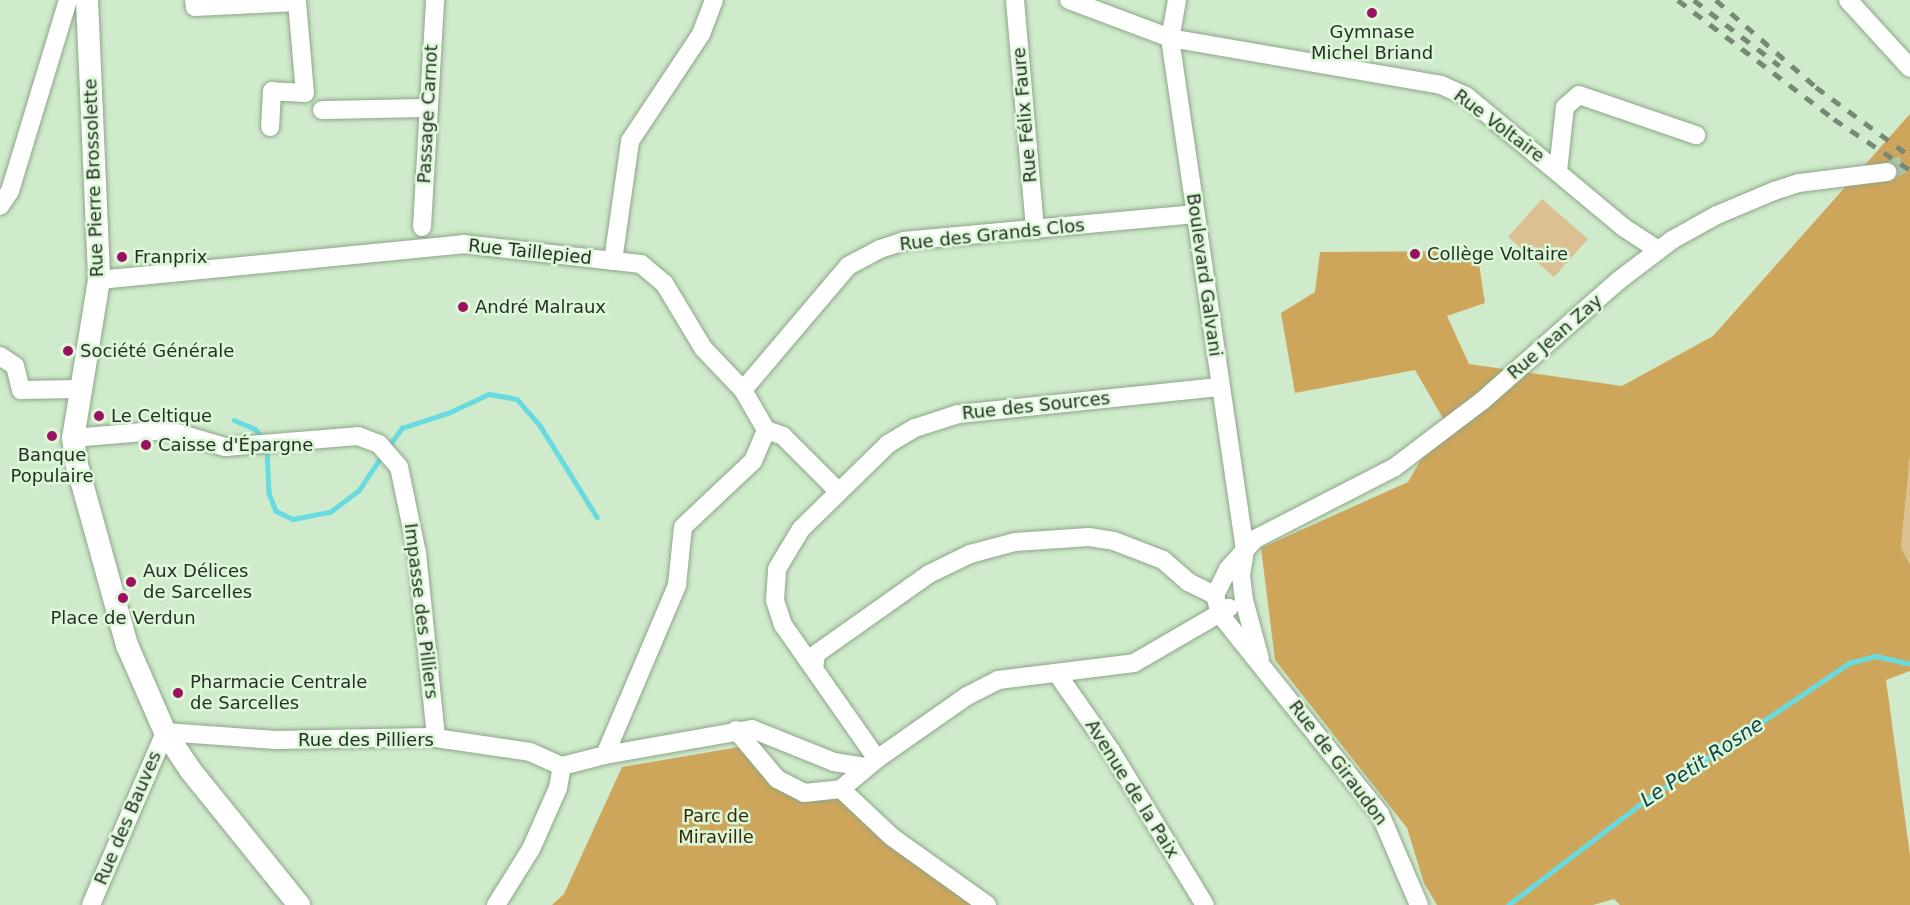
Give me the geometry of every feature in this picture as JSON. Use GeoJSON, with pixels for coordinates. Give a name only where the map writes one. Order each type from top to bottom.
{"type":"FeatureCollection","features":[{"type":"Feature","properties":{"kind":"main road","name":"Rue Pierre Brossolette"},"geometry":{"type":"LineString","coordinates":[[73,1],[99,280],[73,438],[114,605],[146,694],[165,732],[191,771],[299,905]]}},
{"type":"Feature","properties":{"kind":"street"},"geometry":{"type":"LineString","coordinates":[[194,0],[195,7],[297,2],[305,93],[272,91],[270,126]]}},
{"type":"Feature","properties":{"kind":"street","name":"Passage Carnot"},"geometry":{"type":"LineString","coordinates":[[422,227],[435,0]]}},
{"type":"Feature","properties":{"kind":"street"},"geometry":{"type":"LineString","coordinates":[[613,261],[630,141],[701,34],[714,0]]}},
{"type":"Feature","properties":{"kind":"street","name":"Rue Félix Faure"},"geometry":{"type":"LineString","coordinates":[[1015,0],[1035,230]]}},
{"type":"Feature","properties":{"kind":"street","name":"Rue Voltaire"},"geometry":{"type":"LineString","coordinates":[[1069,0],[1170,38],[1441,85],[1466,96],[1623,227],[1658,250]]}},
{"type":"Feature","properties":{"kind":"street","name":"Boulevard Galvani"},"geometry":{"type":"LineString","coordinates":[[1177,0],[1170,38],[1245,550]]}},
{"type":"Feature","properties":{"kind":"street"},"geometry":{"type":"LineString","coordinates":[[1848,0],[1910,68]]}},
{"type":"Feature","properties":{"kind":"street"},"geometry":{"type":"LineString","coordinates":[[0,206],[10,191],[73,1]]}},
{"type":"Feature","properties":{"kind":"street"},"geometry":{"type":"LineString","coordinates":[[1558,171],[1565,107],[1579,95],[1696,135]]}},
{"type":"Feature","properties":{"kind":"street"},"geometry":{"type":"LineString","coordinates":[[322,110],[428,108]]}},
{"type":"Feature","properties":{"kind":"street","name":"Rue Jean Zay"},"geometry":{"type":"LineString","coordinates":[[1215,595],[1222,578],[1255,539],[1395,467],[1482,401],[1658,250],[1717,215],[1774,191],[1799,183],[1887,172]]}},
{"type":"Feature","properties":{"kind":"street","name":"Rue des Grands Clos"},"geometry":{"type":"LineString","coordinates":[[743,390],[825,290],[856,262],[904,241],[1195,214]]}},
{"type":"Feature","properties":{"kind":"street","name":"Rue Taillepied"},"geometry":{"type":"LineString","coordinates":[[99,280],[464,244],[641,264],[655,272],[703,348],[743,390],[766,429]]}},
{"type":"Feature","properties":{"kind":"street"},"geometry":{"type":"LineString","coordinates":[[0,356],[15,366],[21,390],[80,389]]}},
{"type":"Feature","properties":{"kind":"street","name":"Rue des Sources"},"geometry":{"type":"LineString","coordinates":[[987,905],[892,837],[860,773],[814,668],[783,625],[775,600],[777,569],[801,529],[888,444],[915,428],[958,414],[1220,387]]}},
{"type":"Feature","properties":{"kind":"street"},"geometry":{"type":"LineString","coordinates":[[605,754],[677,585],[683,527],[753,461],[766,429],[783,436],[839,492]]}},
{"type":"Feature","properties":{"kind":"street","name":"Impasse des Pilliers"},"geometry":{"type":"LineString","coordinates":[[73,438],[166,430],[192,436],[210,446],[358,436],[384,450],[399,467],[417,553],[436,738]]}},
{"type":"Feature","properties":{"kind":"street"},"geometry":{"type":"LineString","coordinates":[[814,668],[816,654],[929,574],[970,554],[1015,542],[1089,537],[1114,541],[1163,560],[1188,582],[1215,595],[1220,614]]}},
{"type":"Feature","properties":{"kind":"street","name":"Rue de Giraudon"},"geometry":{"type":"LineString","coordinates":[[1245,550],[1241,576],[1244,600],[1261,661]]}},
{"type":"Feature","properties":{"kind":"street"},"geometry":{"type":"LineString","coordinates":[[1222,578],[1241,576]]}},
{"type":"Feature","properties":{"kind":"street"},"geometry":{"type":"LineString","coordinates":[[736,730],[777,779],[804,793],[860,773],[967,696],[998,680],[1058,675],[1134,663],[1244,600]]}},
{"type":"Feature","properties":{"kind":"street","name":"Rue de Giraudon"},"geometry":{"type":"LineString","coordinates":[[1220,614],[1236,637],[1261,661],[1380,814],[1419,905]]}},
{"type":"Feature","properties":{"kind":"street","name":"Avenue de la Paix"},"geometry":{"type":"LineString","coordinates":[[1058,675],[1111,752],[1205,905]]}},
{"type":"Feature","properties":{"kind":"street"},"geometry":{"type":"LineString","coordinates":[[496,905],[507,883],[531,849],[558,788],[562,766],[605,754],[736,730],[766,733],[860,773]]}},
{"type":"Feature","properties":{"kind":"street","name":"Rue des Pilliers"},"geometry":{"type":"LineString","coordinates":[[165,732],[276,740],[436,738],[530,752],[562,766]]}},
{"type":"Feature","properties":{"kind":"street","name":"Rue des Bauves"},"geometry":{"type":"LineString","coordinates":[[91,905],[165,732]]}},
{"type":"Feature","properties":{"kind":"shaded area"},"geometry":{"type":"Polygon","coordinates":[[[1542,199],[1588,239],[1554,277],[1508,237],[1542,199]]]}},
{"type":"Feature","properties":{"kind":"shaded area"},"geometry":{"type":"Polygon","coordinates":[[[1910,456],[1910,564],[1901,548],[1910,456]]]}},
{"type":"Feature","properties":{"kind":"green space"},"geometry":{"type":"Polygon","coordinates":[[[1910,114],[1910,456],[1901,548],[1910,564],[1910,671],[1886,680],[1910,855],[1910,905],[1620,905],[1614,899],[1593,905],[1437,905],[1424,883],[1407,828],[1275,660],[1261,548],[1408,482],[1444,420],[1415,370],[1295,393],[1281,313],[1315,292],[1320,252],[1477,251],[1485,303],[1447,316],[1469,364],[1622,386],[1713,336],[1910,114]]]}},
{"type":"Feature","properties":{"kind":"green space","name":"Parc de Miraville"},"geometry":{"type":"Polygon","coordinates":[[[751,745],[777,779],[829,790],[987,905],[552,905],[564,894],[622,767],[751,745]]]}},
{"type":"Feature","properties":{"kind":"waterway","name":"Le Petit Rosne"},"geometry":{"type":"LineString","coordinates":[[388,447],[402,428],[448,413],[489,394],[517,399],[541,427],[597,517]]}},
{"type":"Feature","properties":{"kind":"waterway","name":"Le Petit Rosne"},"geometry":{"type":"LineString","coordinates":[[234,420],[255,429],[265,440]]}},
{"type":"Feature","properties":{"kind":"waterway","name":"Le Petit Rosne"},"geometry":{"type":"LineString","coordinates":[[267,448],[269,493],[276,511],[293,519],[330,512],[359,490],[383,454]]}},
{"type":"Feature","properties":{"kind":"waterway","name":"Le Petit Rosne"},"geometry":{"type":"LineString","coordinates":[[1508,905],[1646,800],[1849,663],[1876,656],[1910,664]]}},
{"type":"Feature","properties":{"kind":"tunnel"},"geometry":{"type":"LineString","coordinates":[[1887,172],[1910,161]]}},
{"type":"Feature","properties":{"kind":"railway"},"geometry":{"type":"LineString","coordinates":[[1678,0],[1834,119],[1910,170]]}},
{"type":"Feature","properties":{"kind":"railway"},"geometry":{"type":"LineString","coordinates":[[1694,0],[1780,66]]}},
{"type":"Feature","properties":{"kind":"railway"},"geometry":{"type":"LineString","coordinates":[[1716,0],[1816,87],[1910,156]]}},
{"type":"Feature","properties":{"kind":"place","name":"Gymnase Michel Briand"},"geometry":{"type":"Point","coordinates":[1372,13]}},
{"type":"Feature","properties":{"kind":"place","name":"Collège Voltaire"},"geometry":{"type":"Point","coordinates":[1415,254]}},
{"type":"Feature","properties":{"kind":"place","name":"Franprix"},"geometry":{"type":"Point","coordinates":[122,257]}},
{"type":"Feature","properties":{"kind":"place","name":"André Malraux"},"geometry":{"type":"Point","coordinates":[463,307]}},
{"type":"Feature","properties":{"kind":"place","name":"Société Générale"},"geometry":{"type":"Point","coordinates":[68,351]}},
{"type":"Feature","properties":{"kind":"place","name":"Le Celtique"},"geometry":{"type":"Point","coordinates":[99,416]}},
{"type":"Feature","properties":{"kind":"place","name":"Banque Populaire"},"geometry":{"type":"Point","coordinates":[52,436]}},
{"type":"Feature","properties":{"kind":"place","name":"Caisse d'Épargne"},"geometry":{"type":"Point","coordinates":[146,445]}},
{"type":"Feature","properties":{"kind":"place","name":"Aux Délices de Sarcelles"},"geometry":{"type":"Point","coordinates":[131,582]}},
{"type":"Feature","properties":{"kind":"place","name":"Place de Verdun"},"geometry":{"type":"Point","coordinates":[123,598]}},
{"type":"Feature","properties":{"kind":"place","name":"Pharmacie Centrale de Sarcelles"},"geometry":{"type":"Point","coordinates":[178,693]}}]}
